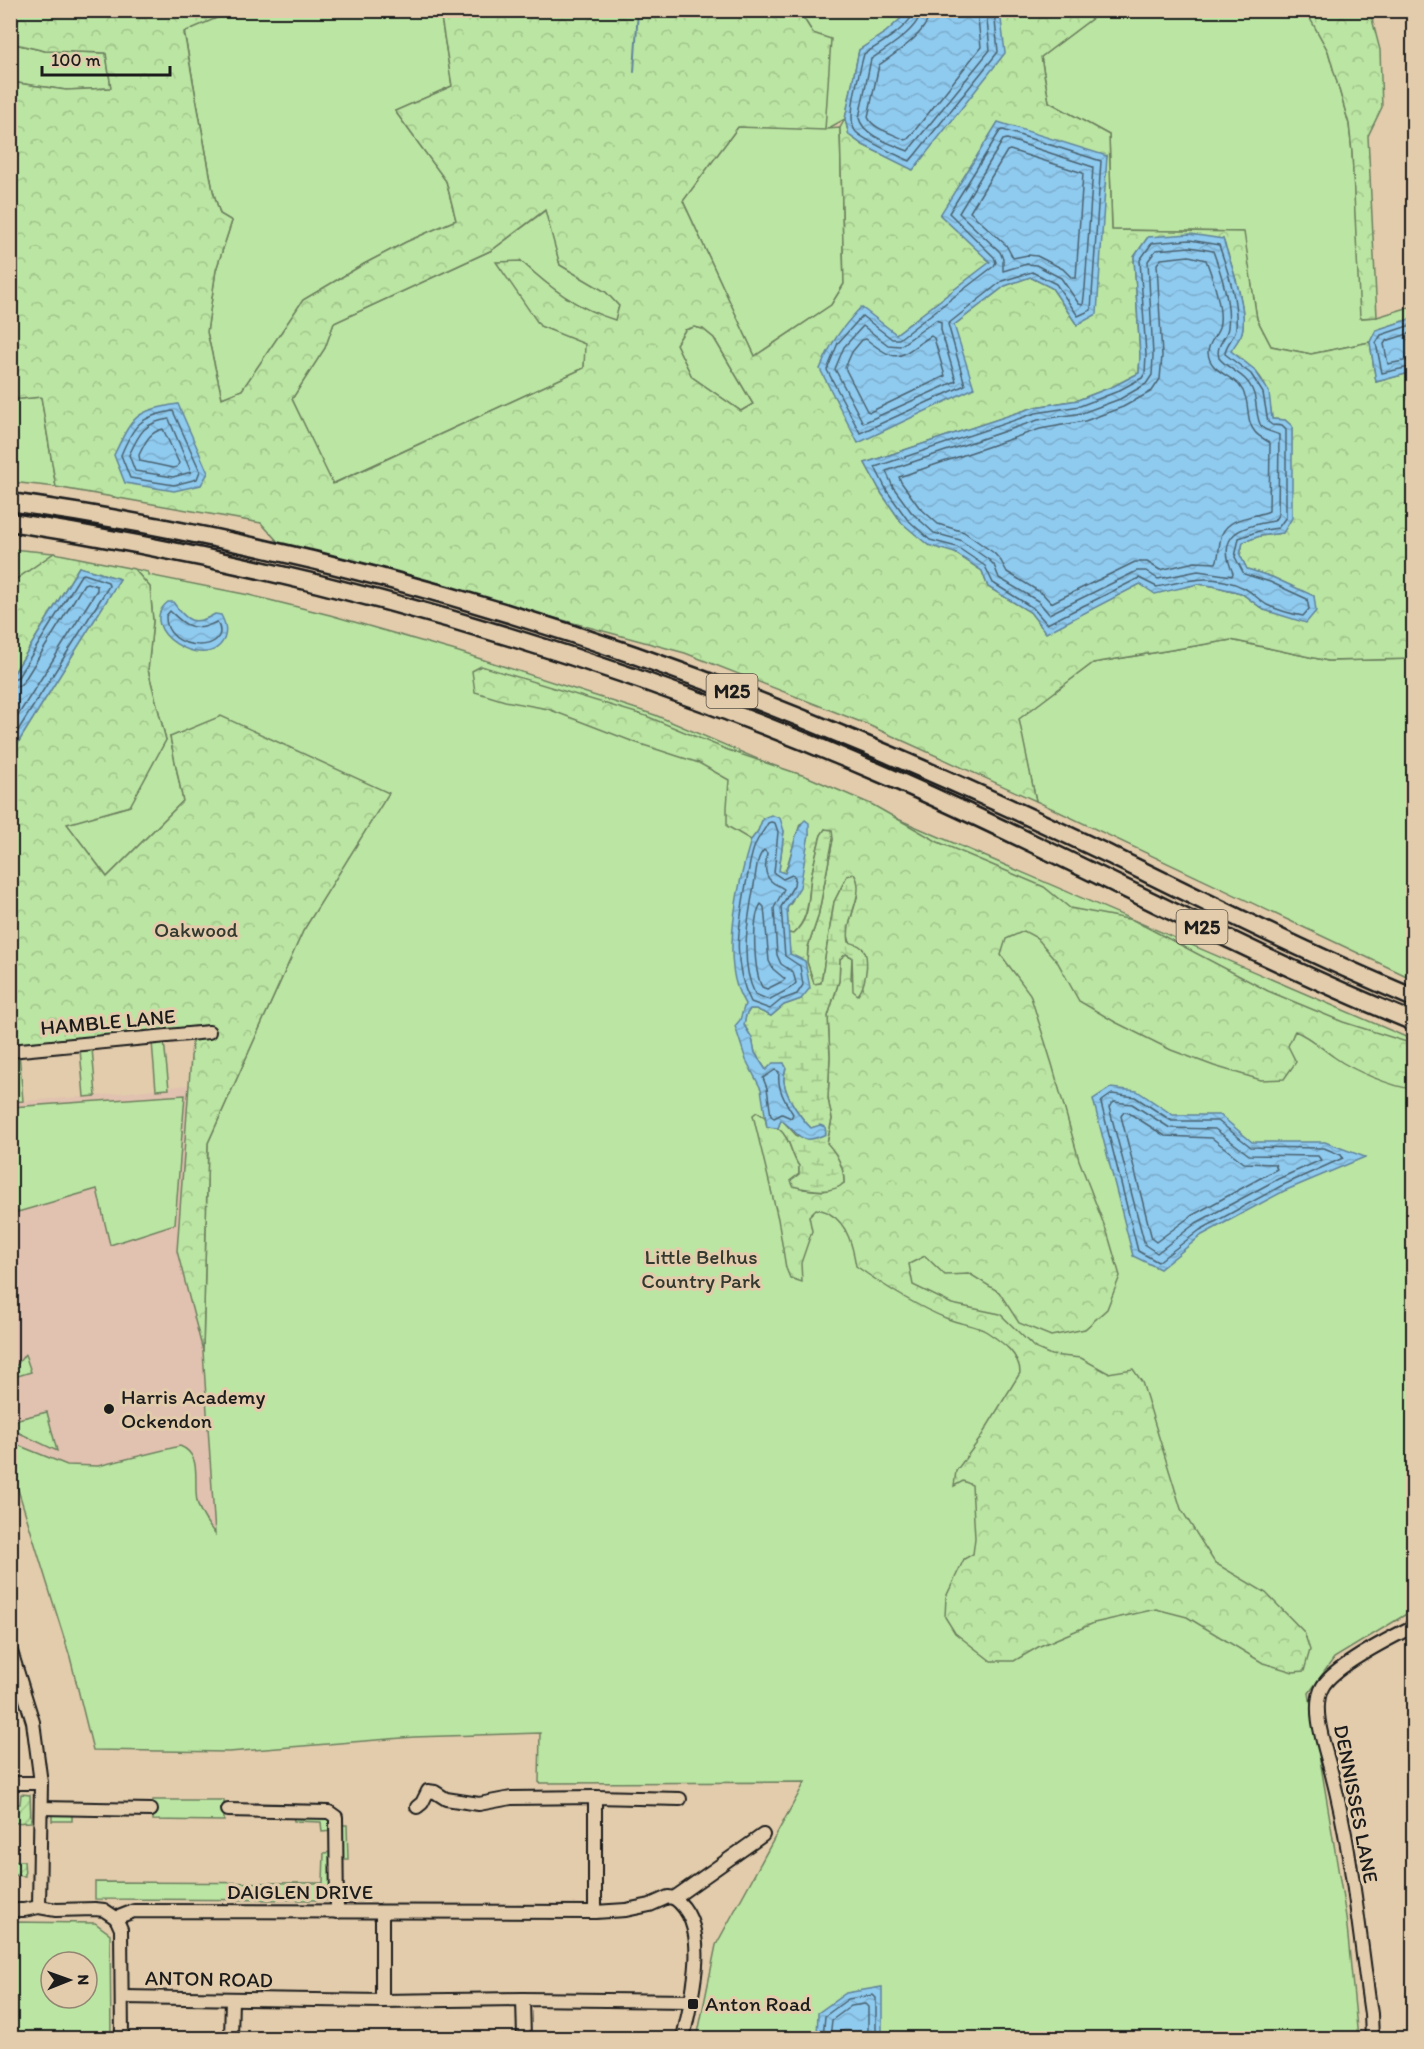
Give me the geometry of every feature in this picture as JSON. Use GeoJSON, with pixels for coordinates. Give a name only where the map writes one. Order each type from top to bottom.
{"type":"FeatureCollection","features":[{"type":"Feature","properties":{"kind":"highway","name":"M25"},"geometry":{"type":"LineString","coordinates":[[10,502],[154,526],[321,562],[485,607],[648,660],[806,720],[954,783],[1311,954],[1413,998]]}},
{"type":"Feature","properties":{"kind":"highway","name":"M25"},"geometry":{"type":"LineString","coordinates":[[10,522],[153,547],[319,583],[482,628],[621,672],[729,712],[897,780],[994,824],[1278,963],[1413,1022]]}},
{"type":"Feature","properties":{"kind":"street","name":"HAMBLE LANE"},"geometry":{"type":"LineString","coordinates":[[10,1051],[209,1032]]}},
{"type":"Feature","properties":{"kind":"street","name":"DENNISSES LANE"},"geometry":{"type":"LineString","coordinates":[[1372,2038],[1371,2014],[1348,1853],[1339,1803],[1321,1733],[1318,1704],[1322,1687],[1334,1673],[1413,1626]]}},
{"type":"Feature","properties":{"kind":"street"},"geometry":{"type":"LineString","coordinates":[[10,1648],[33,1722],[41,1783],[39,1907]]}},
{"type":"Feature","properties":{"kind":"street"},"geometry":{"type":"LineString","coordinates":[[10,1783],[41,1783]]}},
{"type":"Feature","properties":{"kind":"street"},"geometry":{"type":"LineString","coordinates":[[417,1806],[422,1803],[428,1791],[435,1792],[446,1800],[478,1803],[511,1798],[680,1799]]}},
{"type":"Feature","properties":{"kind":"street"},"geometry":{"type":"LineString","coordinates":[[595,1797],[595,1912]]}},
{"type":"Feature","properties":{"kind":"street"},"geometry":{"type":"LineString","coordinates":[[41,1808],[151,1810]]}},
{"type":"Feature","properties":{"kind":"street"},"geometry":{"type":"LineString","coordinates":[[228,1810],[329,1812],[333,1814],[336,1817],[336,1911]]}},
{"type":"Feature","properties":{"kind":"street","name":"DAIGLEN DRIVE"},"geometry":{"type":"LineString","coordinates":[[10,1910],[39,1907],[56,1910],[104,1910],[116,1918],[135,1911],[595,1912],[626,1910],[650,1905],[668,1897],[674,1898],[763,1835]]}},
{"type":"Feature","properties":{"kind":"street"},"geometry":{"type":"LineString","coordinates":[[674,1898],[682,1904],[693,1924],[697,1954],[683,2038]]}},
{"type":"Feature","properties":{"kind":"street"},"geometry":{"type":"LineString","coordinates":[[382,1912],[382,2001]]}},
{"type":"Feature","properties":{"kind":"street"},"geometry":{"type":"LineString","coordinates":[[116,1918],[121,1929],[122,2038]]}},
{"type":"Feature","properties":{"kind":"street","name":"ANTON ROAD"},"geometry":{"type":"LineString","coordinates":[[123,1996],[382,2001],[523,1999],[690,2001]]}},
{"type":"Feature","properties":{"kind":"street"},"geometry":{"type":"LineString","coordinates":[[231,2038],[232,1999]]}},
{"type":"Feature","properties":{"kind":"street"},"geometry":{"type":"LineString","coordinates":[[523,1999],[524,2038]]}},
{"type":"Feature","properties":{"kind":"shaded area","name":"Harris Academy Ockendon"},"geometry":{"type":"Polygon","coordinates":[[[197,1084],[194,1200],[215,1536],[93,1750],[70,1657],[11,1466],[10,1102],[96,1096],[197,1084]]]}},
{"type":"Feature","properties":{"kind":"green space"},"geometry":{"type":"Polygon","coordinates":[[[11,11],[233,11],[184,32],[213,191],[220,214],[232,221],[216,270],[207,332],[222,398],[242,390],[303,300],[406,242],[456,220],[446,181],[395,111],[452,86],[440,11],[799,11],[813,33],[831,39],[825,130],[738,127],[683,201],[755,356],[831,305],[844,284],[840,128],[845,119],[849,135],[863,145],[913,169],[1000,11],[1102,11],[1041,57],[1049,102],[1109,135],[1112,230],[1244,232],[1257,319],[1271,346],[1311,354],[1370,342],[1376,382],[1413,372],[1413,659],[1328,661],[1231,640],[1093,663],[1019,719],[1036,801],[866,724],[685,653],[280,544],[261,523],[56,487],[41,397],[11,400],[10,82],[66,90],[111,88],[106,53],[45,51],[11,43],[11,11]],[[1107,156],[991,262],[896,334],[825,356],[954,325],[1005,286],[1030,277],[1052,288],[1077,325],[1107,156]],[[545,210],[492,250],[334,323],[325,348],[292,399],[333,484],[584,368],[585,344],[540,326],[496,262],[521,261],[564,296],[588,310],[615,320],[619,306],[606,292],[560,265],[545,210]],[[1148,237],[1134,257],[1139,373],[1078,400],[1035,407],[865,463],[882,494],[902,523],[982,571],[988,587],[1030,612],[1046,632],[1140,584],[1179,588],[1198,584],[1213,586],[1241,593],[1264,610],[1313,596],[1272,577],[1247,569],[1240,555],[1243,542],[1260,536],[1282,533],[1291,477],[1292,426],[1285,420],[1272,419],[1268,395],[1262,379],[1250,366],[1230,351],[1241,335],[1243,314],[1238,287],[1223,239],[1148,237]],[[694,327],[685,330],[676,344],[692,377],[741,411],[753,404],[714,338],[703,329],[694,327]]]}},
{"type":"Feature","properties":{"kind":"green space"},"geometry":{"type":"Polygon","coordinates":[[[233,11],[440,11],[452,86],[395,111],[446,181],[456,220],[406,242],[303,300],[242,390],[222,398],[207,332],[216,270],[232,221],[220,214],[213,191],[184,31],[233,11]]]}},
{"type":"Feature","properties":{"kind":"green space"},"geometry":{"type":"Polygon","coordinates":[[[799,11],[909,12],[886,32],[859,50],[845,119],[827,129],[840,128],[844,284],[831,305],[755,356],[683,201],[813,33],[799,11]]]}},
{"type":"Feature","properties":{"kind":"green space"},"geometry":{"type":"Polygon","coordinates":[[[1102,11],[1306,11],[1328,51],[1349,124],[1361,318],[1377,317],[1413,306],[1413,318],[1376,330],[1370,342],[1311,354],[1271,346],[1257,319],[1243,232],[1112,230],[1109,135],[1049,102],[1041,57],[1102,11]]]}},
{"type":"Feature","properties":{"kind":"green space"},"geometry":{"type":"Polygon","coordinates":[[[1306,11],[1370,11],[1380,50],[1382,107],[1368,136],[1377,317],[1360,318],[1349,124],[1328,51],[1306,11]]]}},
{"type":"Feature","properties":{"kind":"green space"},"geometry":{"type":"Polygon","coordinates":[[[10,43],[45,51],[106,53],[111,88],[66,90],[11,82],[10,43]]]}},
{"type":"Feature","properties":{"kind":"green space"},"geometry":{"type":"Polygon","coordinates":[[[546,210],[560,265],[606,292],[619,306],[615,321],[601,316],[553,288],[521,261],[540,326],[586,344],[584,368],[332,484],[292,399],[325,348],[334,323],[492,250],[546,210]]]}},
{"type":"Feature","properties":{"kind":"green space"},"geometry":{"type":"Polygon","coordinates":[[[694,327],[703,329],[714,338],[753,404],[741,411],[692,377],[676,344],[685,330],[694,327]]]}},
{"type":"Feature","properties":{"kind":"green space"},"geometry":{"type":"Polygon","coordinates":[[[41,397],[56,487],[11,482],[10,400],[41,397]]]}},
{"type":"Feature","properties":{"kind":"green space"},"geometry":{"type":"Polygon","coordinates":[[[11,549],[54,553],[11,583],[11,549]]]}},
{"type":"Feature","properties":{"kind":"green space","name":"Oakwood"},"geometry":{"type":"Polygon","coordinates":[[[54,553],[134,569],[150,587],[153,621],[148,670],[166,740],[130,806],[67,824],[107,877],[183,801],[170,737],[221,716],[389,793],[303,931],[208,1143],[203,1351],[177,1251],[193,1029],[11,1046],[11,754],[120,579],[79,567],[11,678],[11,583],[54,553]]]}},
{"type":"Feature","properties":{"kind":"green space","name":"Little Belhus Country Park"},"geometry":{"type":"Polygon","coordinates":[[[134,569],[148,572],[148,575],[249,595],[330,615],[459,652],[655,715],[1413,1040],[1413,1610],[1334,1658],[1309,1693],[1346,1917],[1358,2038],[697,2038],[716,1945],[805,1782],[539,1783],[540,1733],[414,1737],[229,1752],[93,1750],[70,1657],[11,1467],[10,1442],[67,1465],[98,1466],[180,1446],[192,1456],[196,1469],[198,1505],[215,1534],[203,1351],[208,1143],[303,931],[388,793],[170,737],[183,801],[107,877],[66,823],[129,806],[166,740],[148,670],[153,621],[150,587],[134,569]]]}},
{"type":"Feature","properties":{"kind":"green space"},"geometry":{"type":"Polygon","coordinates":[[[1231,640],[1328,661],[1413,659],[1413,979],[1036,801],[1018,719],[1093,663],[1231,640]]]}},
{"type":"Feature","properties":{"kind":"green space"},"geometry":{"type":"Polygon","coordinates":[[[481,666],[646,716],[728,750],[808,777],[873,805],[938,842],[1044,887],[1070,908],[1133,920],[1268,991],[1343,1022],[1413,1044],[1413,1089],[1394,1085],[1361,1072],[1295,1031],[1288,1046],[1296,1062],[1284,1079],[1261,1080],[1171,1050],[1079,1001],[1058,963],[1037,938],[1024,931],[1006,939],[1001,955],[1030,994],[1079,1160],[1108,1235],[1120,1276],[1107,1309],[1085,1329],[1051,1336],[1019,1323],[999,1292],[970,1274],[945,1275],[925,1256],[909,1264],[913,1285],[952,1304],[1000,1314],[1035,1348],[1051,1355],[1081,1358],[1108,1373],[1133,1369],[1142,1382],[1181,1509],[1215,1563],[1266,1593],[1304,1632],[1310,1650],[1304,1671],[1293,1672],[1263,1663],[1187,1617],[1156,1609],[1094,1623],[1040,1646],[1014,1661],[991,1661],[955,1633],[945,1617],[946,1597],[964,1559],[973,1554],[975,1538],[972,1485],[963,1481],[954,1486],[956,1471],[979,1440],[1020,1373],[1017,1360],[1004,1344],[987,1332],[924,1308],[856,1266],[845,1230],[836,1218],[825,1211],[816,1209],[809,1216],[812,1231],[801,1263],[802,1282],[790,1278],[753,1115],[757,1112],[765,1117],[767,1127],[778,1128],[786,1136],[799,1166],[803,1189],[824,1191],[844,1183],[840,1162],[827,1144],[832,1119],[828,1099],[830,1056],[828,1016],[839,981],[840,959],[846,954],[852,957],[851,979],[863,988],[847,932],[858,894],[847,876],[834,902],[821,983],[814,984],[807,962],[808,947],[818,917],[833,839],[825,829],[821,835],[803,921],[793,934],[788,933],[787,908],[792,902],[809,834],[806,821],[800,824],[785,873],[779,871],[784,831],[763,818],[758,831],[751,840],[727,826],[729,780],[699,763],[634,742],[548,709],[505,701],[475,692],[472,671],[481,666]]]}},
{"type":"Feature","properties":{"kind":"green space"},"geometry":{"type":"Polygon","coordinates":[[[825,829],[832,830],[833,839],[818,917],[808,947],[807,962],[814,984],[821,983],[834,902],[847,876],[854,874],[858,889],[849,924],[849,942],[862,948],[867,962],[864,981],[858,995],[853,991],[852,957],[846,954],[840,959],[839,981],[828,1016],[830,1056],[828,1099],[832,1119],[827,1143],[840,1162],[844,1183],[833,1189],[820,1190],[793,1186],[791,1180],[799,1174],[799,1166],[786,1136],[778,1128],[781,1119],[797,1136],[820,1126],[811,1128],[802,1118],[785,1088],[786,1067],[783,1063],[766,1070],[755,1053],[752,1038],[744,1025],[750,1009],[756,1009],[771,1016],[784,1005],[801,999],[796,958],[790,954],[788,933],[793,934],[799,928],[806,915],[814,861],[821,835],[825,829]]]}},
{"type":"Feature","properties":{"kind":"green space"},"geometry":{"type":"Polygon","coordinates":[[[164,1041],[169,1089],[156,1090],[152,1042],[164,1041]]]}},
{"type":"Feature","properties":{"kind":"green space"},"geometry":{"type":"Polygon","coordinates":[[[92,1048],[96,1096],[84,1097],[80,1049],[92,1048]]]}},
{"type":"Feature","properties":{"kind":"green space"},"geometry":{"type":"Polygon","coordinates":[[[19,1052],[23,1101],[11,1102],[11,1053],[19,1052]]]}},
{"type":"Feature","properties":{"kind":"green space"},"geometry":{"type":"Polygon","coordinates":[[[185,1095],[175,1224],[110,1245],[97,1189],[11,1214],[11,1107],[185,1095]]]}},
{"type":"Feature","properties":{"kind":"green space"},"geometry":{"type":"Polygon","coordinates":[[[25,1354],[31,1372],[11,1378],[11,1369],[25,1354]]]}},
{"type":"Feature","properties":{"kind":"green space"},"geometry":{"type":"Polygon","coordinates":[[[11,1409],[14,1420],[47,1412],[57,1451],[11,1429],[11,1409]]]}},
{"type":"Feature","properties":{"kind":"green space"},"geometry":{"type":"Polygon","coordinates":[[[21,1794],[30,1795],[31,1822],[12,1823],[11,1861],[11,1804],[20,1804],[21,1794]]]}},
{"type":"Feature","properties":{"kind":"green space"},"geometry":{"type":"Polygon","coordinates":[[[153,1800],[224,1800],[224,1821],[153,1820],[153,1800]]]}},
{"type":"Feature","properties":{"kind":"green space"},"geometry":{"type":"Polygon","coordinates":[[[52,1813],[72,1813],[72,1821],[52,1821],[52,1813]]]}},
{"type":"Feature","properties":{"kind":"green space"},"geometry":{"type":"Polygon","coordinates":[[[293,1815],[329,1815],[333,1831],[322,1832],[321,1822],[294,1821],[293,1815]]]}},
{"type":"Feature","properties":{"kind":"green space"},"geometry":{"type":"Polygon","coordinates":[[[340,1825],[347,1825],[348,1859],[340,1859],[340,1825]]]}},
{"type":"Feature","properties":{"kind":"green space"},"geometry":{"type":"Polygon","coordinates":[[[333,1852],[333,1896],[328,1900],[95,1899],[95,1882],[323,1883],[324,1853],[333,1852]]]}},
{"type":"Feature","properties":{"kind":"green space"},"geometry":{"type":"Polygon","coordinates":[[[11,1861],[24,1861],[25,1876],[11,1875],[11,1861]]]}},
{"type":"Feature","properties":{"kind":"green space"},"geometry":{"type":"Polygon","coordinates":[[[11,1922],[95,1923],[110,1934],[111,2038],[11,2038],[11,1922]]]}},
{"type":"Feature","properties":{"kind":"water"},"geometry":{"type":"Polygon","coordinates":[[[909,11],[1000,11],[1005,53],[913,170],[863,145],[849,135],[845,119],[859,50],[886,32],[909,11]]]}},
{"type":"Feature","properties":{"kind":"water"},"geometry":{"type":"Polygon","coordinates":[[[998,122],[1107,156],[1097,314],[1077,325],[1052,288],[1030,277],[1005,286],[954,325],[974,388],[858,443],[820,369],[824,359],[837,336],[861,307],[896,334],[990,262],[940,215],[998,122]]]}},
{"type":"Feature","properties":{"kind":"water"},"geometry":{"type":"Polygon","coordinates":[[[1190,234],[1223,239],[1238,287],[1243,314],[1241,335],[1231,351],[1255,370],[1269,392],[1272,419],[1285,420],[1292,426],[1292,518],[1283,533],[1260,536],[1243,542],[1240,555],[1247,569],[1272,577],[1314,596],[1316,611],[1306,623],[1264,610],[1241,593],[1213,586],[1198,584],[1155,594],[1140,584],[1046,633],[1030,612],[988,587],[982,571],[955,553],[928,545],[902,523],[882,494],[865,463],[1035,407],[1078,400],[1139,373],[1134,257],[1148,237],[1190,234]]]}},
{"type":"Feature","properties":{"kind":"water"},"geometry":{"type":"Polygon","coordinates":[[[1413,318],[1413,372],[1376,382],[1370,342],[1376,330],[1413,318]]]}},
{"type":"Feature","properties":{"kind":"water"},"geometry":{"type":"Polygon","coordinates":[[[178,404],[208,473],[201,485],[174,491],[125,483],[114,455],[131,424],[143,413],[152,409],[178,404]]]}},
{"type":"Feature","properties":{"kind":"water"},"geometry":{"type":"Polygon","coordinates":[[[79,567],[120,579],[11,754],[11,678],[79,567]]]}},
{"type":"Feature","properties":{"kind":"water"},"geometry":{"type":"Polygon","coordinates":[[[168,602],[173,602],[186,618],[191,620],[201,620],[215,614],[221,615],[226,628],[223,641],[214,650],[202,652],[189,650],[176,644],[166,635],[160,624],[160,613],[168,602]]]}},
{"type":"Feature","properties":{"kind":"water"},"geometry":{"type":"Polygon","coordinates":[[[771,815],[780,818],[784,831],[779,871],[785,873],[798,830],[805,820],[809,823],[800,887],[787,908],[790,954],[805,961],[810,988],[801,999],[784,1005],[771,1016],[756,1009],[750,1009],[744,1025],[752,1038],[755,1053],[766,1070],[773,1063],[784,1063],[785,1088],[802,1118],[811,1128],[820,1125],[825,1127],[826,1134],[810,1139],[800,1137],[781,1120],[778,1128],[767,1127],[761,1089],[746,1060],[735,1026],[740,1020],[745,1004],[733,971],[733,933],[738,893],[751,840],[758,831],[763,818],[771,815]]]}},
{"type":"Feature","properties":{"kind":"water"},"geometry":{"type":"Polygon","coordinates":[[[1110,1088],[1137,1091],[1173,1115],[1220,1115],[1252,1142],[1325,1142],[1365,1157],[1284,1191],[1202,1235],[1160,1269],[1133,1256],[1093,1099],[1110,1088]]]}},
{"type":"Feature","properties":{"kind":"water"},"geometry":{"type":"Polygon","coordinates":[[[882,1987],[882,2038],[817,2037],[818,2013],[846,1993],[882,1987]]]}},
{"type":"Feature","properties":{"kind":"waterway"},"geometry":{"type":"LineString","coordinates":[[634,72],[638,10]]}},
{"type":"Feature","properties":{"kind":"place","name":"Harris Academy Ockendon"},"geometry":{"type":"Point","coordinates":[109,1409]}},
{"type":"Feature","properties":{"kind":"place","name":"Anton Road"},"geometry":{"type":"Point","coordinates":[693,2004]}}]}
